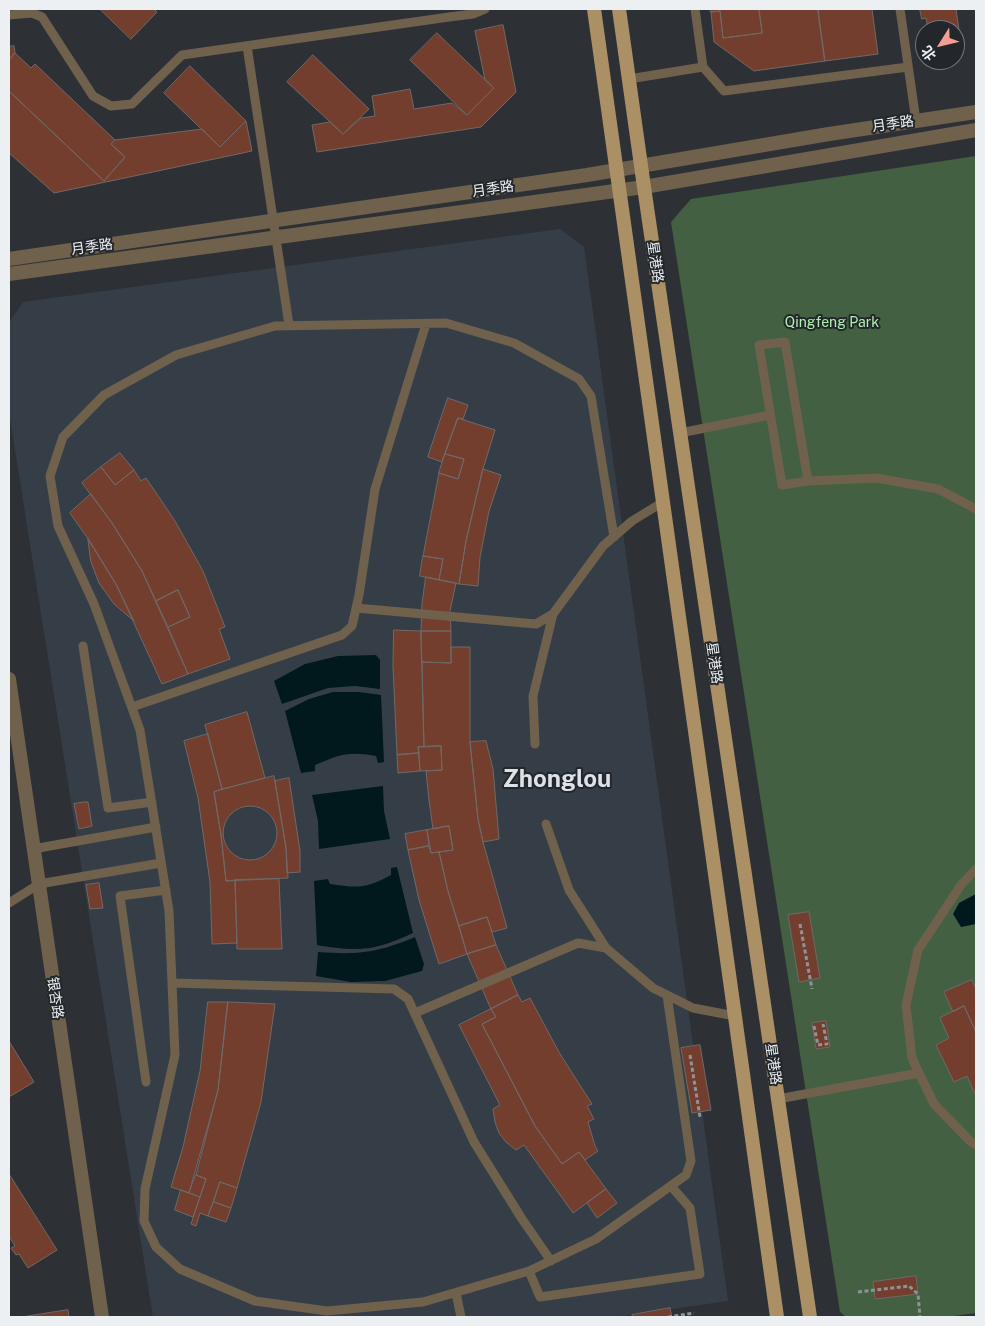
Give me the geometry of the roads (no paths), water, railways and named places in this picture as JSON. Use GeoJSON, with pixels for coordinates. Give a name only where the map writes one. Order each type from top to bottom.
{"type":"FeatureCollection","features":[{"type":"Feature","properties":{"kind":"main road","name":"星港路"},"geometry":{"type":"LineString","coordinates":[[594,9],[777,1317]]}},
{"type":"Feature","properties":{"kind":"main road","name":"星港路"},"geometry":{"type":"LineString","coordinates":[[619,9],[810,1317]]}},
{"type":"Feature","properties":{"kind":"street","name":"月季路"},"geometry":{"type":"LineString","coordinates":[[9,258],[617,171],[829,134],[976,112]]}},
{"type":"Feature","properties":{"kind":"street","name":"月季路"},"geometry":{"type":"LineString","coordinates":[[9,274],[644,187],[976,130]]}},
{"type":"Feature","properties":{"kind":"street","name":"银杏路"},"geometry":{"type":"LineString","coordinates":[[9,679],[102,1317]]}},
{"type":"Feature","properties":{"kind":"lane"},"geometry":{"type":"LineString","coordinates":[[9,15],[45,13],[93,96],[111,106],[132,104],[182,55],[474,14],[486,9]]}},
{"type":"Feature","properties":{"kind":"lane"},"geometry":{"type":"LineString","coordinates":[[695,9],[703,67],[724,91],[908,67]]}},
{"type":"Feature","properties":{"kind":"lane"},"geometry":{"type":"LineString","coordinates":[[900,9],[916,121]]}},
{"type":"Feature","properties":{"kind":"lane"},"geometry":{"type":"LineString","coordinates":[[247,46],[289,326]]}},
{"type":"Feature","properties":{"kind":"lane"},"geometry":{"type":"LineString","coordinates":[[629,79],[703,67]]}},
{"type":"Feature","properties":{"kind":"lane"},"geometry":{"type":"LineString","coordinates":[[132,707],[342,635],[352,626],[376,489],[426,324]]}},
{"type":"Feature","properties":{"kind":"lane"},"geometry":{"type":"LineString","coordinates":[[614,537],[591,396],[578,379],[514,343],[446,324],[276,326],[176,354],[104,395],[63,437],[50,476],[58,526],[94,604],[140,730],[169,911],[175,1055],[145,1189],[144,1221],[156,1247],[180,1269],[255,1301],[327,1311],[423,1302],[529,1271],[596,1238],[686,1175],[690,1161],[667,995]]}},
{"type":"Feature","properties":{"kind":"lane"},"geometry":{"type":"LineString","coordinates":[[808,481],[785,342],[759,345],[782,485],[808,481],[876,478],[938,489],[976,509]]}},
{"type":"Feature","properties":{"kind":"lane"},"geometry":{"type":"LineString","coordinates":[[680,433],[770,414]]}},
{"type":"Feature","properties":{"kind":"lane"},"geometry":{"type":"LineString","coordinates":[[356,608],[536,624],[553,614],[603,546],[632,521],[663,502]]}},
{"type":"Feature","properties":{"kind":"lane"},"geometry":{"type":"LineString","coordinates":[[535,744],[534,696],[553,614]]}},
{"type":"Feature","properties":{"kind":"lane"},"geometry":{"type":"LineString","coordinates":[[83,646],[108,808],[152,802]]}},
{"type":"Feature","properties":{"kind":"lane"},"geometry":{"type":"LineString","coordinates":[[546,824],[569,890],[606,948],[653,988],[693,1008],[735,1016]]}},
{"type":"Feature","properties":{"kind":"lane"},"geometry":{"type":"LineString","coordinates":[[34,849],[156,827]]}},
{"type":"Feature","properties":{"kind":"lane"},"geometry":{"type":"LineString","coordinates":[[9,903],[38,884],[161,863]]}},
{"type":"Feature","properties":{"kind":"lane"},"geometry":{"type":"LineString","coordinates":[[976,869],[961,885],[918,950],[906,1004],[912,1058],[934,1104],[976,1145]]}},
{"type":"Feature","properties":{"kind":"lane"},"geometry":{"type":"LineString","coordinates":[[146,1082],[120,896],[166,890]]}},
{"type":"Feature","properties":{"kind":"lane"},"geometry":{"type":"LineString","coordinates":[[415,1013],[578,943],[606,948]]}},
{"type":"Feature","properties":{"kind":"lane"},"geometry":{"type":"LineString","coordinates":[[172,983],[394,989],[408,999],[474,1142],[522,1219],[551,1260]]}},
{"type":"Feature","properties":{"kind":"lane"},"geometry":{"type":"LineString","coordinates":[[778,1099],[919,1073]]}},
{"type":"Feature","properties":{"kind":"lane"},"geometry":{"type":"LineString","coordinates":[[529,1271],[540,1297],[700,1274],[690,1208],[672,1186]]}},
{"type":"Feature","properties":{"kind":"lane"},"geometry":{"type":"LineString","coordinates":[[456,1293],[461,1317]]}},
{"type":"Feature","properties":{"kind":"water"},"geometry":{"type":"Polygon","coordinates":[[[376,655],[380,660],[380,689],[355,686],[328,688],[282,704],[274,681],[305,664],[338,656],[376,655]]]}},
{"type":"Feature","properties":{"kind":"water"},"geometry":{"type":"Polygon","coordinates":[[[333,692],[359,692],[381,695],[384,762],[378,763],[376,756],[345,754],[315,765],[315,771],[301,773],[285,711],[309,699],[333,692]]]}},
{"type":"Feature","properties":{"kind":"water"},"geometry":{"type":"Polygon","coordinates":[[[383,786],[384,811],[390,839],[319,849],[318,821],[312,795],[383,786]]]}},
{"type":"Feature","properties":{"kind":"water"},"geometry":{"type":"Polygon","coordinates":[[[397,867],[413,933],[377,947],[344,949],[317,945],[314,881],[328,879],[330,884],[348,886],[368,885],[391,875],[391,868],[397,867]]]}},
{"type":"Feature","properties":{"kind":"water"},"geometry":{"type":"Polygon","coordinates":[[[976,894],[976,924],[961,927],[953,914],[959,903],[976,894]]]}},
{"type":"Feature","properties":{"kind":"water"},"geometry":{"type":"Polygon","coordinates":[[[415,937],[424,964],[422,971],[385,981],[351,982],[316,976],[318,952],[367,952],[389,947],[415,937]]]}},
{"type":"Feature","properties":{"kind":"district","name":"Zhonglou"},"geometry":{"type":"Point","coordinates":[557,780]}},
{"type":"Feature","properties":{"kind":"park label","name":"Qingfeng Park"},"geometry":{"type":"Point","coordinates":[832,323]}}]}
